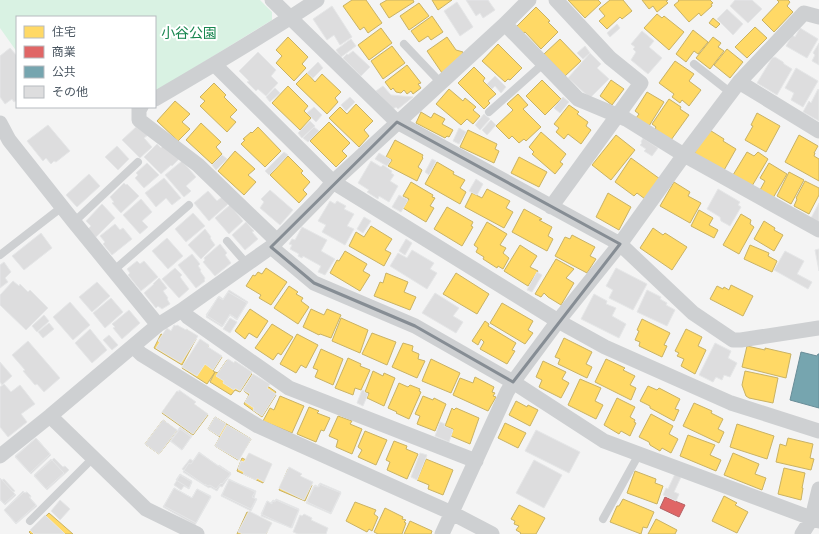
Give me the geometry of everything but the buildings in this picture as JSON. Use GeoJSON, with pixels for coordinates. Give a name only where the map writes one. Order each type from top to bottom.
{"type":"FeatureCollection","features":[{"type":"Feature","properties":{"kind":"street"},"geometry":{"type":"LineString","coordinates":[[272,0],[397,122],[620,244],[693,313],[733,340],[819,328]]}},
{"type":"Feature","properties":{"kind":"street"},"geometry":{"type":"LineString","coordinates":[[156,98],[215,64],[318,0]]}},
{"type":"Feature","properties":{"kind":"street"},"geometry":{"type":"LineString","coordinates":[[0,456],[158,325],[182,310],[274,244],[333,182],[397,122],[442,83],[529,0]]}},
{"type":"Feature","properties":{"kind":"street"},"geometry":{"type":"LineString","coordinates":[[551,206],[641,83],[610,58],[556,0]]}},
{"type":"Feature","properties":{"kind":"street"},"geometry":{"type":"LineString","coordinates":[[442,534],[507,392],[513,382],[558,321],[620,244],[735,87],[804,13],[819,17]]}},
{"type":"Feature","properties":{"kind":"street"},"geometry":{"type":"LineString","coordinates":[[505,24],[578,99],[626,119],[684,155],[819,230]]}},
{"type":"Feature","properties":{"kind":"street"},"geometry":{"type":"LineString","coordinates":[[215,64],[333,182],[558,321],[605,347],[732,403],[819,431]]}},
{"type":"Feature","properties":{"kind":"street"},"geometry":{"type":"LineString","coordinates":[[735,87],[819,132]]}},
{"type":"Feature","properties":{"kind":"street"},"geometry":{"type":"LineString","coordinates":[[139,108],[139,120],[198,165],[314,283],[415,326],[513,382],[604,441],[816,520]]}},
{"type":"Feature","properties":{"kind":"street"},"geometry":{"type":"LineString","coordinates":[[0,123],[9,140],[158,325]]}},
{"type":"Feature","properties":{"kind":"street"},"geometry":{"type":"LineString","coordinates":[[182,310],[188,317],[289,388],[476,461]]}},
{"type":"Feature","properties":{"kind":"street"},"geometry":{"type":"LineString","coordinates":[[133,346],[141,354],[258,426],[452,513],[492,534]]}},
{"type":"Feature","properties":{"kind":"street"},"geometry":{"type":"LineString","coordinates":[[50,416],[146,509],[197,534]]}},
{"type":"Feature","properties":{"kind":"street"},"geometry":{"type":"LineString","coordinates":[[802,534],[816,520],[819,488]]}},
{"type":"Feature","properties":{"kind":"lane"},"geometry":{"type":"LineString","coordinates":[[404,44],[442,83]]}},
{"type":"Feature","properties":{"kind":"lane"},"geometry":{"type":"LineString","coordinates":[[489,112],[543,64]]}},
{"type":"Feature","properties":{"kind":"lane"},"geometry":{"type":"LineString","coordinates":[[694,64],[735,87]]}},
{"type":"Feature","properties":{"kind":"lane"},"geometry":{"type":"LineString","coordinates":[[74,222],[138,162]]}},
{"type":"Feature","properties":{"kind":"lane"},"geometry":{"type":"LineString","coordinates":[[113,271],[189,205]]}},
{"type":"Feature","properties":{"kind":"lane"},"geometry":{"type":"LineString","coordinates":[[0,255],[62,207]]}},
{"type":"Feature","properties":{"kind":"lane"},"geometry":{"type":"LineString","coordinates":[[227,241],[247,264]]}},
{"type":"Feature","properties":{"kind":"lane"},"geometry":{"type":"LineString","coordinates":[[603,519],[639,454]]}},
{"type":"Feature","properties":{"kind":"lane"},"geometry":{"type":"LineString","coordinates":[[30,521],[93,458]]}},
{"type":"Feature","properties":{"kind":"highlighted area"},"geometry":{"type":"Polygon","coordinates":[[[397,122],[620,244],[513,382],[415,326],[314,283],[271,247],[397,122]]]}},
{"type":"Feature","properties":{"kind":"green space","name":"小谷公園"},"geometry":{"type":"Polygon","coordinates":[[[0,0],[260,0],[272,12],[272,20],[156,91],[156,16],[16,16],[16,51],[0,28],[0,0]]]}}]}
